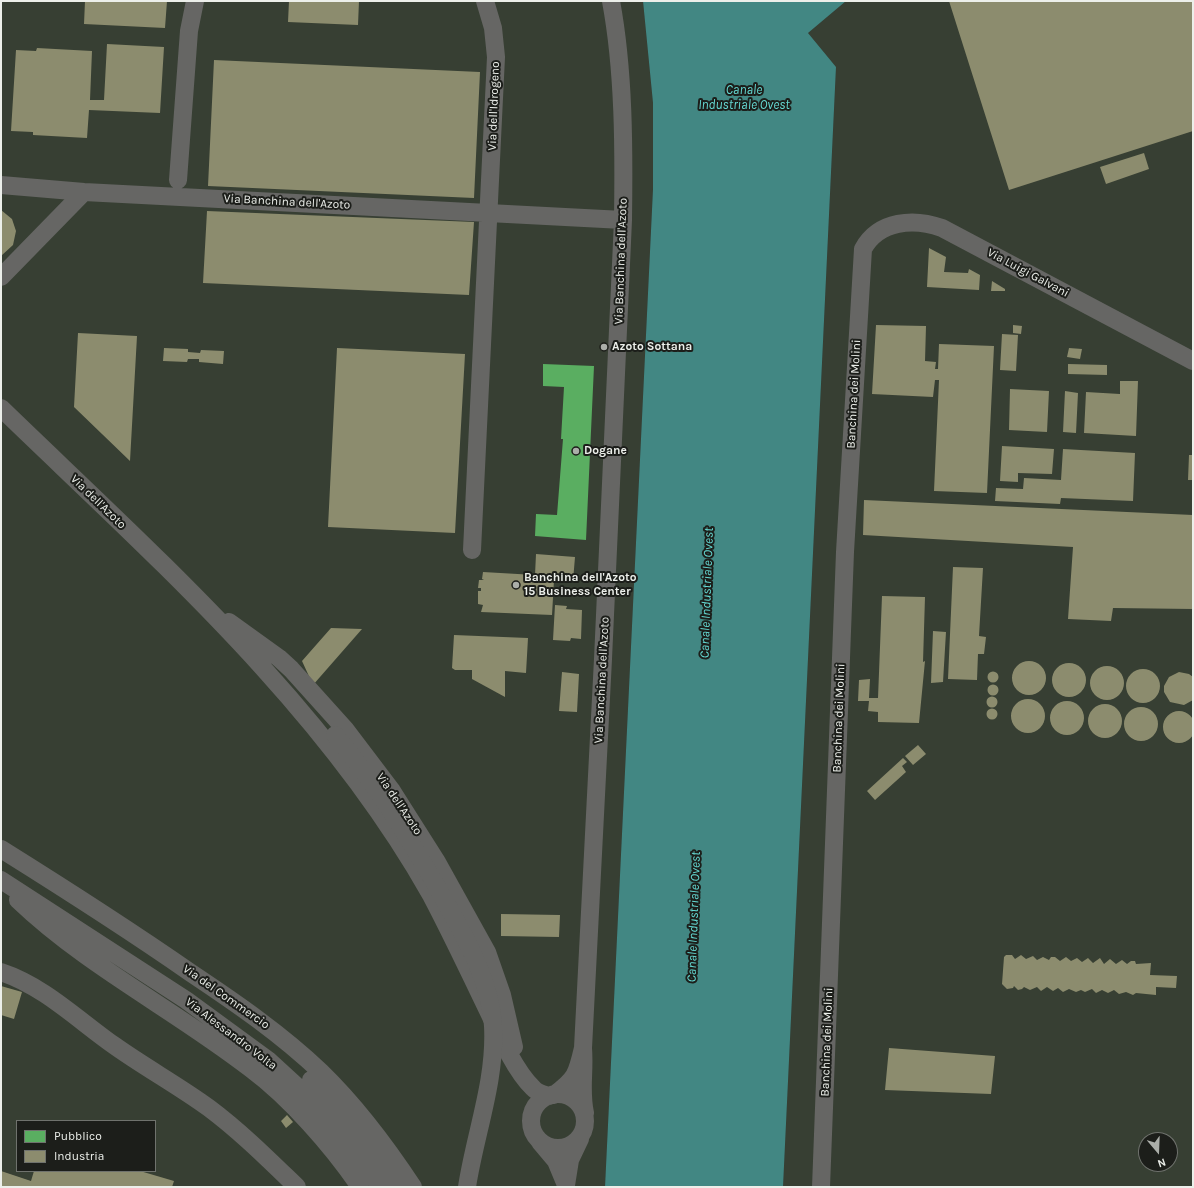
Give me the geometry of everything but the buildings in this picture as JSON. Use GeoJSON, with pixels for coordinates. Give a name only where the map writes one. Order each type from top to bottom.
{"type":"FeatureCollection","features":[{"type":"Feature","properties":{"kind":"street"},"geometry":{"type":"LineString","coordinates":[[178,180],[189,31],[195,1]]}},
{"type":"Feature","properties":{"kind":"street","name":"Via dell'Idrogeno"},"geometry":{"type":"LineString","coordinates":[[472,550],[496,58],[493,28],[485,1]]}},
{"type":"Feature","properties":{"kind":"street","name":"Via Banchina dell'Azoto"},"geometry":{"type":"LineString","coordinates":[[583,1048],[604,651],[623,220],[624,174],[619,74],[611,1]]}},
{"type":"Feature","properties":{"kind":"street","name":"Via Banchina dell'Azoto"},"geometry":{"type":"LineString","coordinates":[[1,185],[84,192],[623,220]]}},
{"type":"Feature","properties":{"kind":"street"},"geometry":{"type":"LineString","coordinates":[[1,277],[84,192]]}},
{"type":"Feature","properties":{"kind":"street","name":"Via Luigi Galvani"},"geometry":{"type":"LineString","coordinates":[[863,249],[873,236],[891,226],[915,222],[942,228],[1193,361]]}},
{"type":"Feature","properties":{"kind":"street","name":"Banchina dei Molini"},"geometry":{"type":"LineString","coordinates":[[821,1187],[845,552],[863,249]]}},
{"type":"Feature","properties":{"kind":"street"},"geometry":{"type":"LineString","coordinates":[[1,395],[4,411]]}},
{"type":"Feature","properties":{"kind":"street","name":"Via dell'Azoto"},"geometry":{"type":"LineString","coordinates":[[4,411],[194,596],[273,665],[335,735],[381,795],[416,851],[448,907],[468,947],[488,996],[492,1026],[491,1066],[467,1187]]}},
{"type":"Feature","properties":{"kind":"street","name":"Via dell'Azoto"},"geometry":{"type":"LineString","coordinates":[[194,596],[304,716],[375,807],[426,888],[446,923],[506,1049],[535,1090],[551,1095]]}},
{"type":"Feature","properties":{"kind":"street"},"geometry":{"type":"LineString","coordinates":[[1,849],[86,915],[138,959]]}},
{"type":"Feature","properties":{"kind":"street","name":"Via del Commercio"},"geometry":{"type":"LineString","coordinates":[[1,849],[138,937],[251,1014],[283,1038],[320,1072],[349,1102],[385,1145],[413,1187]]}},
{"type":"Feature","properties":{"kind":"street"},"geometry":{"type":"LineString","coordinates":[[1,880],[138,959]]}},
{"type":"Feature","properties":{"kind":"street"},"geometry":{"type":"LineString","coordinates":[[1,884],[35,917],[53,931],[252,1070],[284,1098],[303,1118],[360,1187]]}},
{"type":"Feature","properties":{"kind":"street","name":"Via Alessandro Volta"},"geometry":{"type":"LineString","coordinates":[[138,959],[268,1060],[316,1104],[339,1130],[381,1187]]}},
{"type":"Feature","properties":{"kind":"street","name":"Via Alessandro Volta"},"geometry":{"type":"LineString","coordinates":[[138,959],[266,1040],[303,1072],[325,1094],[363,1137],[398,1187]]}},
{"type":"Feature","properties":{"kind":"street"},"geometry":{"type":"LineString","coordinates":[[1,972],[17,978],[58,1004],[115,1046],[209,1108],[256,1148],[298,1187]]}},
{"type":"Feature","properties":{"kind":"street"},"geometry":{"type":"LineString","coordinates":[[566,1186],[556,1161],[540,1142],[533,1130],[532,1116],[538,1104],[570,1083],[574,1078],[578,1071],[583,1048]]}},
{"type":"Feature","properties":{"kind":"street"},"geometry":{"type":"LineString","coordinates":[[566,1186],[570,1160],[584,1131],[585,1114],[581,1094],[585,1069],[583,1048]]}},
{"type":"Feature","properties":{"kind":"street"},"geometry":{"type":"LineString","coordinates":[[551,1095],[567,1095],[575,1099],[585,1114]]}},
{"type":"Feature","properties":{"kind":"street"},"geometry":{"type":"LineString","coordinates":[[540,1142],[556,1149],[573,1145],[580,1139]]}},
{"type":"Feature","properties":{"kind":"shaded area"},"geometry":{"type":"Polygon","coordinates":[[[1,1],[643,1],[653,103],[653,189],[605,1187],[1,1187],[1,1]]]}},
{"type":"Feature","properties":{"kind":"shaded area"},"geometry":{"type":"Polygon","coordinates":[[[846,1],[1193,1],[1193,1187],[783,1187],[836,68],[808,33],[846,1]]]}},
{"type":"Feature","properties":{"kind":"water","name":"Canale Industriale Ovest"},"geometry":{"type":"Polygon","coordinates":[[[643,1],[846,1],[808,33],[836,67],[783,1187],[605,1187],[653,189],[653,103],[643,1]]]}},
{"type":"Feature","properties":{"kind":"place","name":"Azoto Sottana"},"geometry":{"type":"Point","coordinates":[604,347]}},
{"type":"Feature","properties":{"kind":"place","name":"Dogane"},"geometry":{"type":"Point","coordinates":[576,451]}},
{"type":"Feature","properties":{"kind":"place","name":"Banchina dell'Azoto 15 Business Center"},"geometry":{"type":"Point","coordinates":[516,585]}}]}
